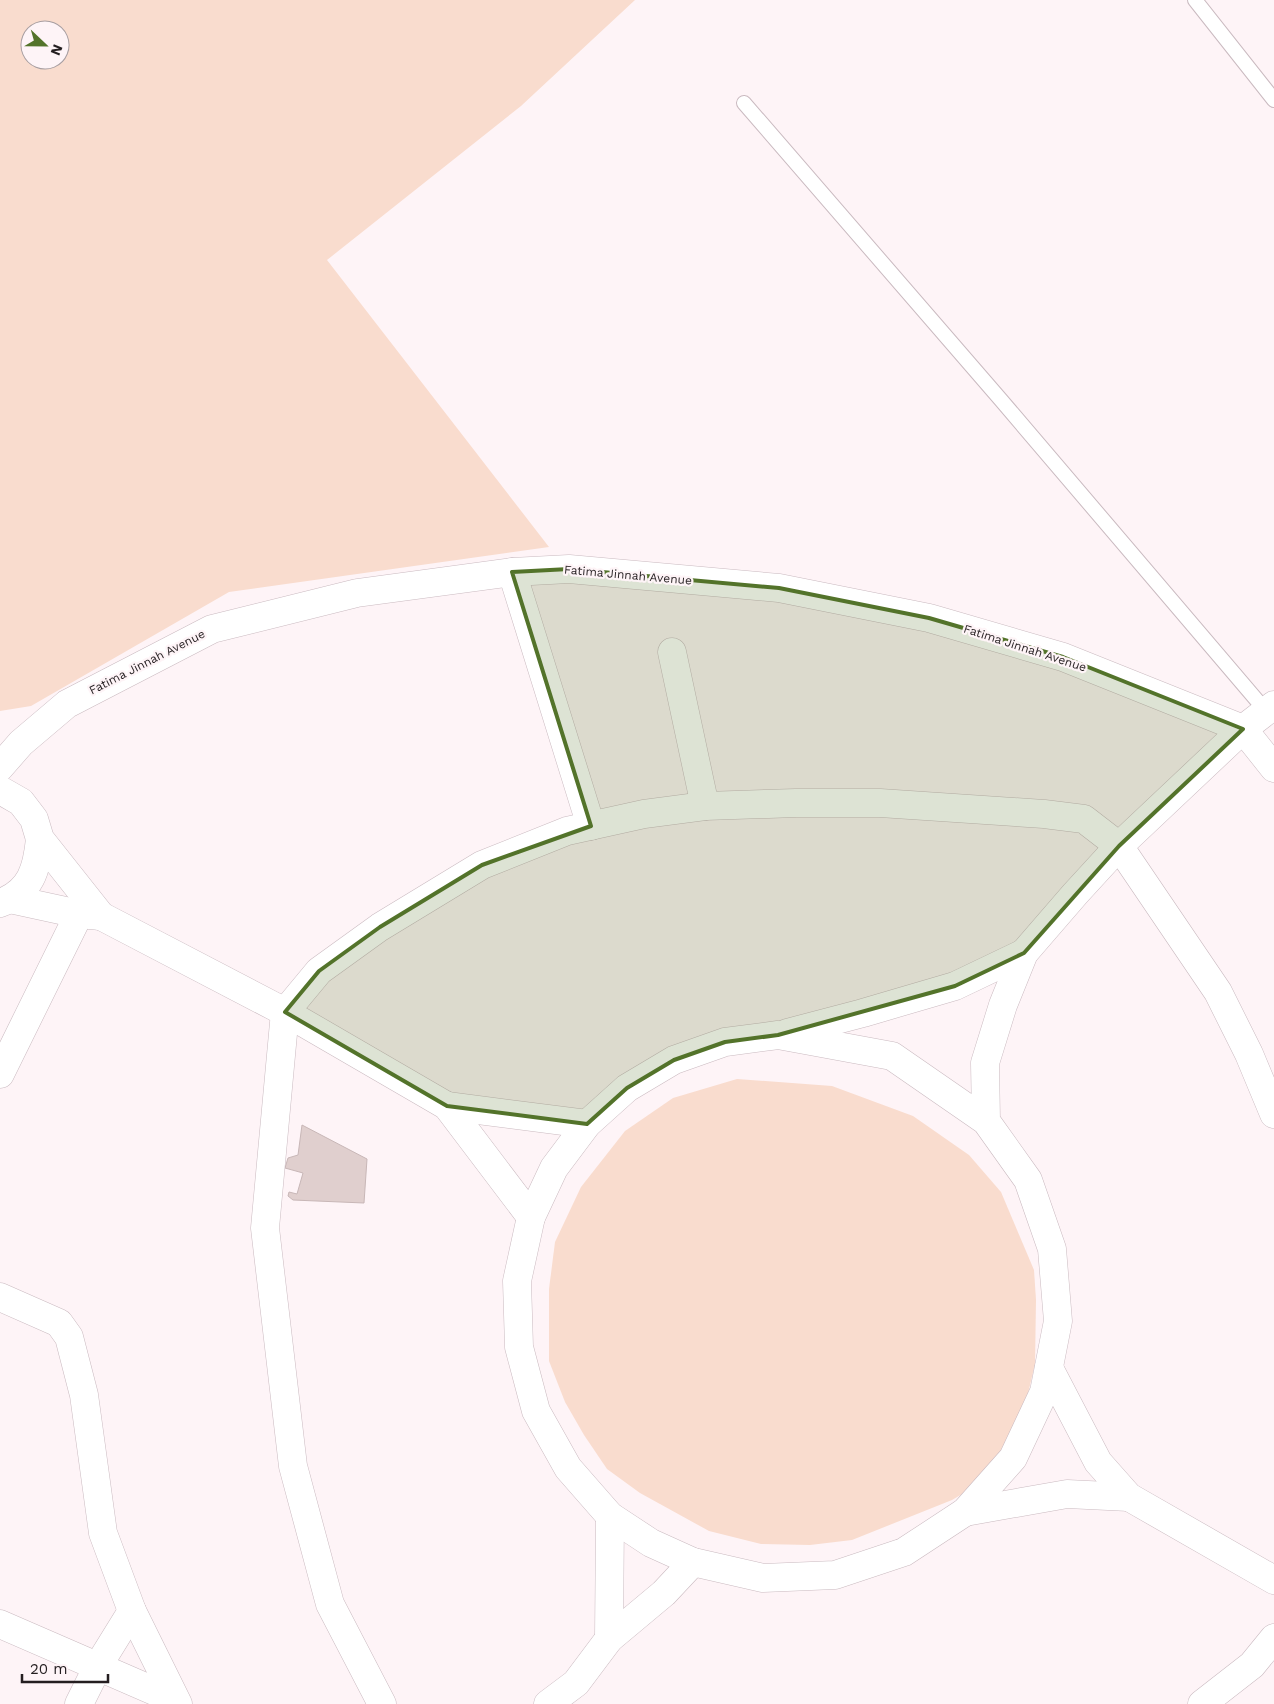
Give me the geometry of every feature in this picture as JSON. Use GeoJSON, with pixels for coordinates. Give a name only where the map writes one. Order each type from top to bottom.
{"type":"FeatureCollection","features":[{"type":"Feature","properties":{"kind":"street","name":"Fatima Jinnah Avenue"},"geometry":{"type":"LineString","coordinates":[[0,767],[21,743],[67,704],[212,629],[357,593],[512,572],[569,569],[779,588],[929,618],[1063,657],[1243,729]]}},
{"type":"Feature","properties":{"kind":"street"},"geometry":{"type":"LineString","coordinates":[[512,572],[591,826]]}},
{"type":"Feature","properties":{"kind":"street"},"geometry":{"type":"LineString","coordinates":[[672,652],[705,806]]}},
{"type":"Feature","properties":{"kind":"street"},"geometry":{"type":"LineString","coordinates":[[986,1121],[986,1063],[1003,1005],[1024,953],[1119,846],[1243,729],[1270,708]]}},
{"type":"Feature","properties":{"kind":"street"},"geometry":{"type":"LineString","coordinates":[[1243,729],[1274,768]]}},
{"type":"Feature","properties":{"kind":"street"},"geometry":{"type":"LineString","coordinates":[[0,790],[21,802],[34,819],[40,839],[90,915]]}},
{"type":"Feature","properties":{"kind":"street"},"geometry":{"type":"LineString","coordinates":[[382,1704],[330,1604],[293,1466],[265,1228],[285,1012],[319,971],[380,927],[482,865],[567,831],[644,814],[705,806],[880,803],[1044,814],[1084,819],[1119,846],[1218,992],[1249,1054],[1274,1114]]}},
{"type":"Feature","properties":{"kind":"street"},"geometry":{"type":"LineString","coordinates":[[5,901],[29,882],[38,862],[40,839]]}},
{"type":"Feature","properties":{"kind":"street"},"geometry":{"type":"LineString","coordinates":[[5,901],[90,915],[285,1012],[447,1106],[531,1217]]}},
{"type":"Feature","properties":{"kind":"street"},"geometry":{"type":"LineString","coordinates":[[0,1074],[90,915]]}},
{"type":"Feature","properties":{"kind":"street"},"geometry":{"type":"LineString","coordinates":[[778,1035],[892,1056],[986,1121],[1028,1180],[1052,1249],[1058,1321],[1044,1392],[1013,1458],[965,1512],[904,1552],[835,1575],[763,1578],[693,1562],[651,1543],[610,1516],[568,1468],[536,1411],[519,1347],[517,1282],[531,1217],[554,1168],[587,1124],[627,1088],[674,1060],[725,1042],[778,1035],[955,986],[1024,953]]}},
{"type":"Feature","properties":{"kind":"street"},"geometry":{"type":"LineString","coordinates":[[447,1106],[587,1124]]}},
{"type":"Feature","properties":{"kind":"street"},"geometry":{"type":"LineString","coordinates":[[0,1297],[59,1323],[69,1337],[84,1395],[104,1533],[132,1611],[176,1702]]}},
{"type":"Feature","properties":{"kind":"street"},"geometry":{"type":"LineString","coordinates":[[1049,1368],[1098,1462],[1129,1497],[1274,1580]]}},
{"type":"Feature","properties":{"kind":"street"},"geometry":{"type":"LineString","coordinates":[[965,1512],[1068,1494],[1129,1497]]}},
{"type":"Feature","properties":{"kind":"street"},"geometry":{"type":"LineString","coordinates":[[609,1639],[610,1516]]}},
{"type":"Feature","properties":{"kind":"street"},"geometry":{"type":"LineString","coordinates":[[548,1704],[576,1683],[609,1639],[664,1593],[693,1562]]}},
{"type":"Feature","properties":{"kind":"street"},"geometry":{"type":"LineString","coordinates":[[79,1704],[98,1666],[132,1611]]}},
{"type":"Feature","properties":{"kind":"street"},"geometry":{"type":"LineString","coordinates":[[0,1624],[176,1702]]}},
{"type":"Feature","properties":{"kind":"street"},"geometry":{"type":"LineString","coordinates":[[1202,1704],[1252,1665],[1274,1638]]}},
{"type":"Feature","properties":{"kind":"lane"},"geometry":{"type":"LineString","coordinates":[[1195,0],[1274,100]]}},
{"type":"Feature","properties":{"kind":"lane"},"geometry":{"type":"LineString","coordinates":[[744,102],[1270,708]]}},
{"type":"Feature","properties":{"kind":"highlighted area"},"geometry":{"type":"Polygon","coordinates":[[[569,569],[779,588],[929,618],[1063,657],[1243,729],[1119,846],[1024,953],[955,986],[778,1035],[725,1042],[674,1060],[627,1088],[587,1124],[447,1106],[285,1012],[319,971],[380,927],[482,865],[591,826],[512,572],[569,569]]]}},
{"type":"Feature","properties":{"kind":"shaded area"},"geometry":{"type":"Polygon","coordinates":[[[0,0],[635,0],[521,106],[327,260],[549,547],[229,592],[31,706],[0,711],[0,0]]]}},
{"type":"Feature","properties":{"kind":"shaded area"},"geometry":{"type":"Polygon","coordinates":[[[737,1079],[832,1086],[913,1116],[969,1155],[1001,1192],[1034,1270],[1036,1300],[1035,1364],[1015,1449],[993,1476],[952,1500],[852,1540],[810,1545],[761,1544],[709,1531],[640,1493],[607,1469],[565,1402],[549,1361],[549,1289],[555,1242],[581,1187],[625,1131],[673,1098],[737,1079]]]}},
{"type":"Feature","properties":{"kind":"building"},"geometry":{"type":"Polygon","coordinates":[[[302,1125],[367,1159],[364,1203],[293,1200],[288,1196],[289,1192],[297,1194],[303,1173],[285,1168],[288,1158],[298,1155],[302,1125]]]}}]}
